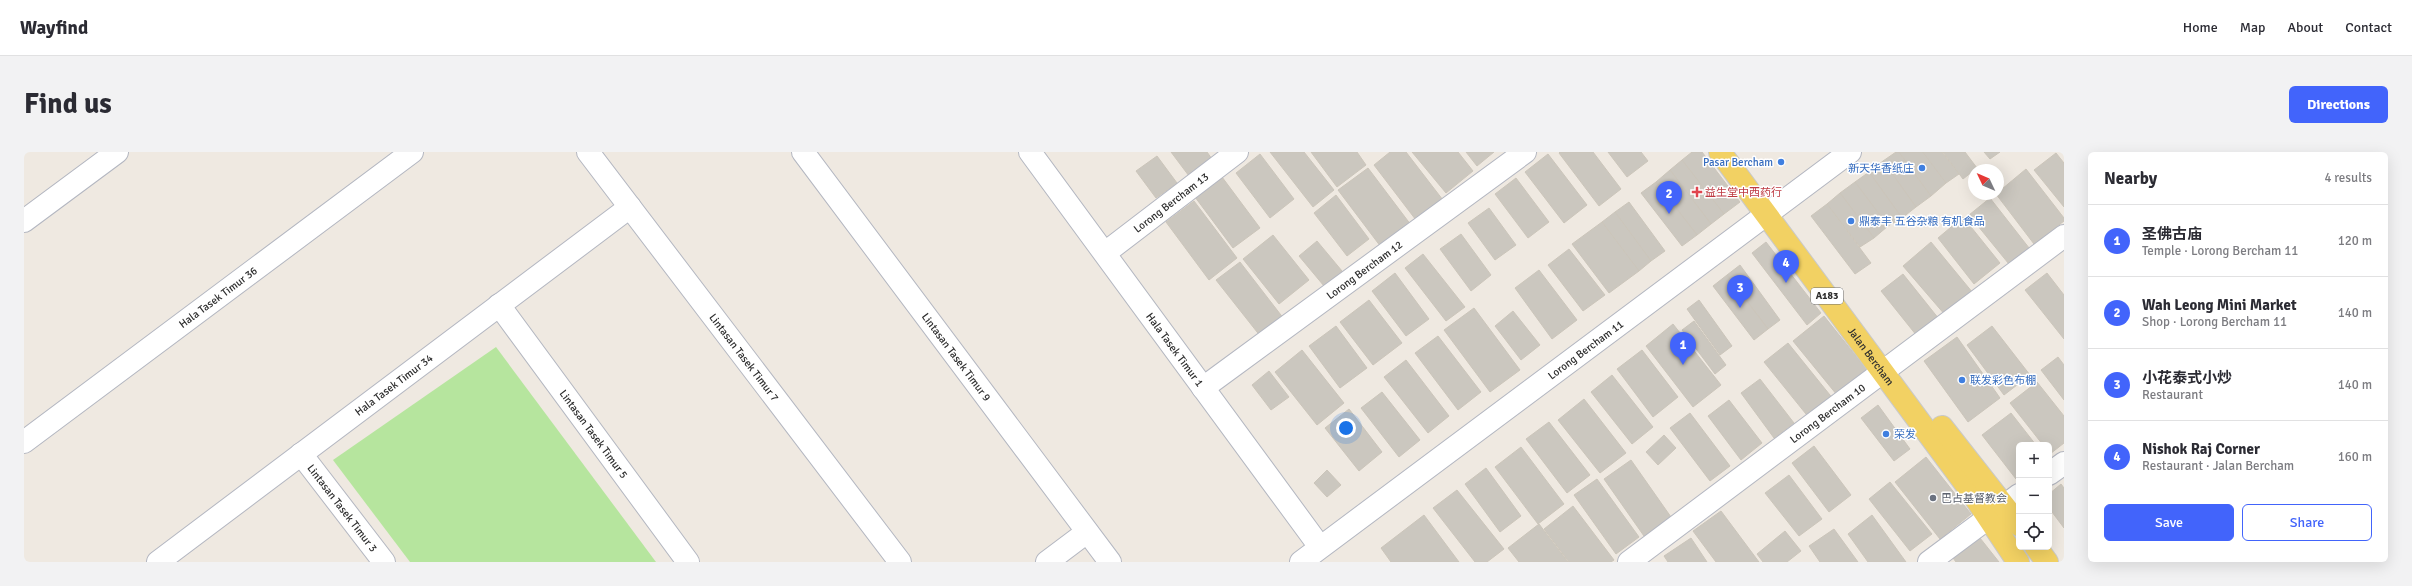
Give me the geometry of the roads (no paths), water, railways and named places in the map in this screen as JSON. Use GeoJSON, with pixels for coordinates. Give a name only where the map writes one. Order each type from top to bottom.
{"type":"FeatureCollection","features":[{"type":"Feature","properties":{"kind":"main road","name":"Jalan Bercham"},"geometry":{"type":"LineString","coordinates":[[1720,152],[1773,210]]}},
{"type":"Feature","properties":{"kind":"main road","name":"Jalan Bercham"},"geometry":{"type":"LineString","coordinates":[[1739,152],[1773,210],[1887,368],[2016,521]]}},
{"type":"Feature","properties":{"kind":"main road","name":"Jalan Bercham"},"geometry":{"type":"LineString","coordinates":[[2004,506],[2018,562]]}},
{"type":"Feature","properties":{"kind":"main road"},"geometry":{"type":"LineString","coordinates":[[2038,550],[2047,562]]}},
{"type":"Feature","properties":{"kind":"street"},"geometry":{"type":"LineString","coordinates":[[24,221],[117,152]]}},
{"type":"Feature","properties":{"kind":"street","name":"Hala Tasek Timur 36"},"geometry":{"type":"LineString","coordinates":[[24,442],[412,152]]}},
{"type":"Feature","properties":{"kind":"street","name":"Lintasan Tasek Timur 7"},"geometry":{"type":"LineString","coordinates":[[588,152],[900,562]]}},
{"type":"Feature","properties":{"kind":"street","name":"Lintasan Tasek Timur 9"},"geometry":{"type":"LineString","coordinates":[[803,152],[1110,562]]}},
{"type":"Feature","properties":{"kind":"street","name":"Hala Tasek Timur 1"},"geometry":{"type":"LineString","coordinates":[[1030,152],[1105,252],[1320,547]]}},
{"type":"Feature","properties":{"kind":"street","name":"Lorong Bercham 13"},"geometry":{"type":"LineString","coordinates":[[1105,252],[1237,152]]}},
{"type":"Feature","properties":{"kind":"street","name":"Lorong Bercham 12"},"geometry":{"type":"LineString","coordinates":[[1203,388],[1525,152]]}},
{"type":"Feature","properties":{"kind":"street","name":"Lorong Bercham 11"},"geometry":{"type":"LineString","coordinates":[[1301,562],[1850,152]]}},
{"type":"Feature","properties":{"kind":"street","name":"Hala Tasek Timur 34"},"geometry":{"type":"LineString","coordinates":[[165,560],[301,454],[630,207]]}},
{"type":"Feature","properties":{"kind":"street","name":"Lorong Bercham 10"},"geometry":{"type":"LineString","coordinates":[[1629,562],[2064,236]]}},
{"type":"Feature","properties":{"kind":"street","name":"Lintasan Tasek Timur 5"},"geometry":{"type":"LineString","coordinates":[[499,305],[688,562]]}},
{"type":"Feature","properties":{"kind":"street","name":"Lintasan Tasek Timur 3"},"geometry":{"type":"LineString","coordinates":[[301,454],[384,562]]}},
{"type":"Feature","properties":{"kind":"street"},"geometry":{"type":"LineString","coordinates":[[2052,472],[2064,463]]}},
{"type":"Feature","properties":{"kind":"street"},"geometry":{"type":"LineString","coordinates":[[1929,562],[2004,506]]}},
{"type":"Feature","properties":{"kind":"street"},"geometry":{"type":"LineString","coordinates":[[1047,562],[1087,532]]}},
{"type":"Feature","properties":{"kind":"place","name":"Pasar Bercham"},"geometry":{"type":"Point","coordinates":[1781,162]}},
{"type":"Feature","properties":{"kind":"place","name":"新天华香纸庄"},"geometry":{"type":"Point","coordinates":[1922,168]}},
{"type":"Feature","properties":{"kind":"place","name":"益生堂中西药行"},"geometry":{"type":"Point","coordinates":[1697,192]}},
{"type":"Feature","properties":{"kind":"place","name":"Wah Leong Mini Market"},"geometry":{"type":"Point","coordinates":[1669,214]}},
{"type":"Feature","properties":{"kind":"place","name":"鼎泰丰 五谷杂粮 有机食品"},"geometry":{"type":"Point","coordinates":[1851,221]}},
{"type":"Feature","properties":{"kind":"place","name":"Nishok Raj Corner"},"geometry":{"type":"Point","coordinates":[1786,283]}},
{"type":"Feature","properties":{"kind":"place","name":"小花泰式小炒"},"geometry":{"type":"Point","coordinates":[1740,308]}},
{"type":"Feature","properties":{"kind":"place","name":"圣佛古庙"},"geometry":{"type":"Point","coordinates":[1683,365]}},
{"type":"Feature","properties":{"kind":"place","name":"联发彩色布棚"},"geometry":{"type":"Point","coordinates":[1962,380]}},
{"type":"Feature","properties":{"kind":"place","name":"荣发"},"geometry":{"type":"Point","coordinates":[1886,434]}},
{"type":"Feature","properties":{"kind":"place","name":"巴占基督教会"},"geometry":{"type":"Point","coordinates":[1933,498]}}]}
